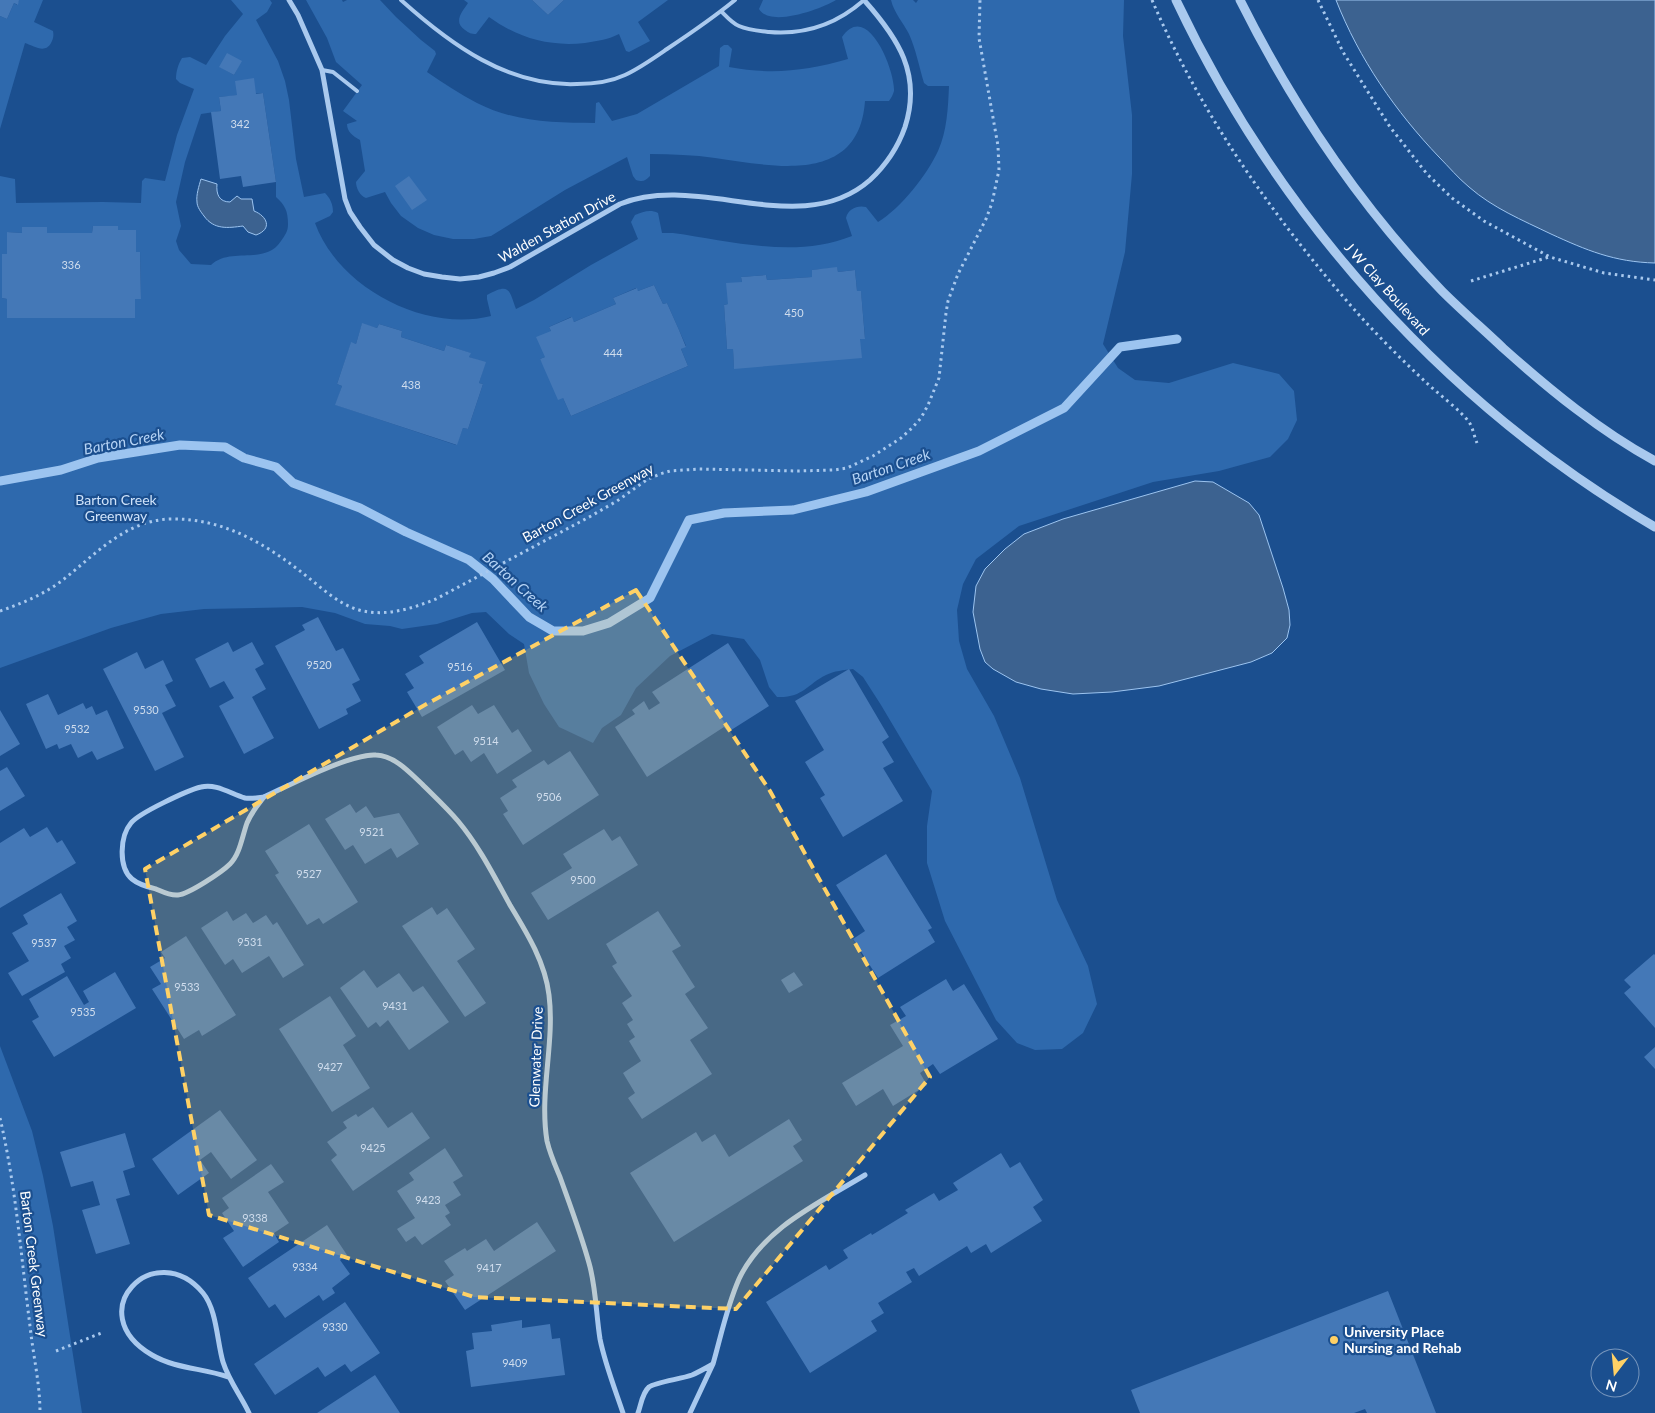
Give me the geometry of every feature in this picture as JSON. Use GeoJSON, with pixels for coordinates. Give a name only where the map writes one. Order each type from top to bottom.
{"type":"FeatureCollection","features":[{"type":"Feature","properties":{"kind":"street","name":"Walden Station Drive"},"geometry":{"type":"LineString","coordinates":[[289,0],[298,15],[322,70],[342,187],[350,212],[374,245],[393,260],[424,274],[460,278],[479,277],[510,267],[612,209],[631,200],[646,196],[674,194],[786,206],[821,204],[839,199],[864,185],[877,173],[897,146],[906,122],[910,94],[909,76],[897,43],[886,26],[864,0]]}},
{"type":"Feature","properties":{"kind":"street","name":"J W Clay Boulevard"},"geometry":{"type":"LineString","coordinates":[[1176,0],[1216,76],[1272,169],[1335,253],[1371,295],[1409,336],[1454,379],[1495,414],[1575,475],[1655,526]]}},
{"type":"Feature","properties":{"kind":"street"},"geometry":{"type":"LineString","coordinates":[[1240,0],[1303,114],[1356,190],[1412,258],[1469,317],[1532,374],[1595,423],[1655,461]]}},
{"type":"Feature","properties":{"kind":"street","name":"Glenwater Drive"},"geometry":{"type":"LineString","coordinates":[[264,798],[251,814],[236,857],[225,869],[188,892],[181,895],[172,895],[134,881],[126,873],[123,862],[124,840],[129,825],[139,816],[204,786],[218,788],[244,798],[264,798],[357,757],[376,755],[397,762],[409,772],[457,820],[489,868],[532,942],[545,976],[550,1007],[545,1105],[549,1151],[575,1218],[590,1265],[600,1338],[623,1413]]}},
{"type":"Feature","properties":{"kind":"street"},"geometry":{"type":"LineString","coordinates":[[690,1413],[713,1364],[739,1280],[748,1264],[780,1229],[801,1213],[865,1175]]}},
{"type":"Feature","properties":{"kind":"street"},"geometry":{"type":"LineString","coordinates":[[228,1377],[218,1373],[169,1363],[151,1354],[134,1340],[123,1324],[121,1316],[124,1301],[129,1291],[140,1279],[149,1274],[170,1274],[188,1280],[204,1294],[210,1304],[228,1377],[250,1413]]}},
{"type":"Feature","properties":{"kind":"street"},"geometry":{"type":"LineString","coordinates":[[638,1413],[644,1394],[655,1384],[693,1375],[713,1364]]}},
{"type":"Feature","properties":{"kind":"lane"},"geometry":{"type":"LineString","coordinates":[[401,0],[457,46],[485,62],[522,78],[557,85],[593,84],[625,75],[700,27],[735,0]]}},
{"type":"Feature","properties":{"kind":"lane"},"geometry":{"type":"LineString","coordinates":[[721,11],[737,26],[751,30],[777,33],[796,32],[812,30],[827,24],[843,16],[864,0]]}},
{"type":"Feature","properties":{"kind":"lane"},"geometry":{"type":"LineString","coordinates":[[322,70],[332,72],[358,91]]}},
{"type":"Feature","properties":{"kind":"path","name":"Barton Creek Greenway"},"geometry":{"type":"LineString","coordinates":[[0,611],[22,604],[57,584],[109,541],[126,531],[144,523],[172,519],[206,522],[233,530],[285,559],[339,602],[360,610],[382,613],[409,609],[436,599],[617,502],[637,486],[660,474],[670,471],[699,469],[798,471],[841,469],[860,463],[887,448],[921,418],[935,392],[939,378],[948,301],[958,274],[986,219],[996,188],[999,170],[998,146],[979,38],[980,0]]}},
{"type":"Feature","properties":{"kind":"path"},"geometry":{"type":"LineString","coordinates":[[1318,0],[1343,52],[1374,103],[1427,174],[1452,198],[1484,221],[1550,257],[1604,273],[1655,280]]}},
{"type":"Feature","properties":{"kind":"path"},"geometry":{"type":"LineString","coordinates":[[1472,281],[1550,257]]}},
{"type":"Feature","properties":{"kind":"path","name":"Barton Creek Greenway"},"geometry":{"type":"LineString","coordinates":[[0,1118],[17,1212],[40,1394],[40,1413]]}},
{"type":"Feature","properties":{"kind":"path"},"geometry":{"type":"LineString","coordinates":[[56,1351],[104,1332]]}},
{"type":"Feature","properties":{"kind":"highlighted area"},"geometry":{"type":"Polygon","coordinates":[[[636,590],[770,791],[930,1077],[736,1309],[474,1297],[209,1215],[145,869],[423,706],[636,590]]]}},
{"type":"Feature","properties":{"kind":"green space"},"geometry":{"type":"Polygon","coordinates":[[[19,0],[43,0],[34,22],[53,31],[53,37],[49,46],[43,49],[25,43],[0,129],[0,16],[7,19],[14,3],[17,5],[19,0]]]}},
{"type":"Feature","properties":{"kind":"green space"},"geometry":{"type":"Polygon","coordinates":[[[231,0],[270,0],[272,3],[267,12],[256,20],[278,61],[285,81],[296,159],[304,197],[325,193],[332,204],[333,212],[330,216],[315,223],[326,246],[343,267],[363,285],[386,300],[412,311],[438,318],[465,320],[491,316],[487,295],[495,291],[500,289],[508,290],[516,309],[638,239],[631,222],[635,215],[644,212],[652,211],[658,213],[662,233],[673,233],[740,244],[786,247],[830,243],[852,236],[846,218],[849,212],[856,207],[866,207],[878,222],[887,216],[912,190],[938,151],[945,127],[949,86],[928,86],[924,83],[916,52],[891,0],[913,0],[916,3],[918,0],[1124,0],[1123,36],[1132,115],[1132,174],[1125,252],[1103,344],[1118,368],[1135,380],[1169,383],[1233,363],[1279,374],[1294,391],[1297,420],[1288,439],[1270,457],[1219,471],[1153,482],[1019,526],[976,559],[963,584],[957,610],[959,641],[967,669],[994,716],[1020,778],[1057,900],[1088,966],[1097,1004],[1083,1033],[1062,1049],[1035,1050],[1017,1043],[996,1020],[945,921],[927,863],[927,826],[932,791],[863,677],[853,669],[829,674],[799,693],[786,697],[777,697],[769,687],[760,660],[744,639],[712,634],[670,656],[636,688],[621,715],[602,728],[593,743],[559,727],[544,704],[529,673],[524,644],[509,634],[486,612],[472,613],[437,624],[402,629],[365,624],[335,613],[302,607],[204,609],[161,614],[111,628],[0,668],[0,176],[15,179],[16,203],[141,203],[142,181],[145,178],[165,181],[177,135],[194,89],[180,83],[176,79],[182,58],[190,57],[206,65],[225,36],[243,14],[231,0]],[[241,61],[220,67],[234,75],[241,61]],[[263,93],[219,97],[221,111],[201,114],[185,162],[176,202],[181,226],[176,241],[179,250],[191,264],[211,265],[228,257],[266,253],[281,241],[287,229],[287,212],[276,197],[276,182],[263,93]],[[93,226],[92,233],[47,233],[47,227],[22,228],[22,233],[7,232],[7,254],[2,254],[2,298],[7,299],[7,318],[135,318],[135,299],[141,299],[140,252],[136,252],[135,230],[118,230],[118,226],[93,226]],[[837,268],[812,270],[812,277],[767,280],[766,275],[741,277],[742,282],[728,304],[724,305],[727,349],[733,349],[734,368],[865,338],[861,292],[857,291],[855,270],[838,272],[837,268]],[[654,285],[638,291],[636,288],[613,298],[616,304],[574,322],[571,317],[549,327],[551,331],[545,357],[540,359],[563,398],[571,416],[688,366],[681,349],[686,346],[667,303],[663,304],[654,285]],[[362,324],[356,344],[351,343],[337,384],[342,386],[336,405],[456,445],[463,428],[468,429],[483,384],[479,383],[485,363],[469,357],[470,353],[446,345],[444,351],[401,337],[402,331],[379,324],[377,328],[362,324]]]}},
{"type":"Feature","properties":{"kind":"green space"},"geometry":{"type":"Polygon","coordinates":[[[306,0],[342,0],[343,2],[347,0],[380,0],[396,17],[435,51],[436,54],[427,72],[477,103],[520,118],[565,123],[595,123],[596,103],[599,102],[612,121],[637,114],[719,66],[720,48],[724,45],[728,45],[732,49],[729,67],[760,71],[803,69],[848,59],[842,37],[851,28],[861,27],[870,32],[885,55],[890,68],[894,91],[889,101],[865,101],[859,128],[847,147],[830,158],[810,164],[786,166],[699,156],[650,154],[650,176],[640,181],[636,180],[633,176],[627,157],[565,190],[491,236],[474,239],[453,239],[434,235],[418,228],[401,216],[385,192],[366,198],[359,192],[356,182],[365,171],[360,140],[349,132],[347,127],[347,124],[357,121],[343,111],[362,85],[336,62],[327,38],[306,0]]]}},
{"type":"Feature","properties":{"kind":"green space"},"geometry":{"type":"Polygon","coordinates":[[[464,0],[532,0],[548,15],[564,0],[668,0],[638,22],[650,41],[629,52],[626,51],[619,34],[606,39],[585,43],[559,44],[523,36],[489,17],[476,34],[471,34],[461,27],[459,20],[468,3],[464,0]]]}},
{"type":"Feature","properties":{"kind":"green space"},"geometry":{"type":"Polygon","coordinates":[[[763,0],[836,0],[808,12],[774,17],[765,14],[759,9],[763,0]]]}},
{"type":"Feature","properties":{"kind":"green space"},"geometry":{"type":"Polygon","coordinates":[[[0,1046],[32,1131],[43,1176],[53,1226],[82,1413],[0,1413],[0,1046]]]}},
{"type":"Feature","properties":{"kind":"shaded area"},"geometry":{"type":"Polygon","coordinates":[[[1336,0],[1655,0],[1655,263],[1613,258],[1576,245],[1508,213],[1469,187],[1423,140],[1380,84],[1345,22],[1336,0]]]}},
{"type":"Feature","properties":{"kind":"shaded area"},"geometry":{"type":"Polygon","coordinates":[[[201,179],[217,184],[218,194],[223,201],[230,202],[237,196],[241,199],[252,199],[254,211],[265,219],[265,229],[256,235],[248,232],[243,226],[222,227],[208,221],[197,204],[197,193],[201,179]]]}},
{"type":"Feature","properties":{"kind":"shaded area"},"geometry":{"type":"Polygon","coordinates":[[[1195,481],[1213,482],[1249,503],[1259,515],[1289,610],[1290,625],[1287,638],[1272,653],[1251,662],[1159,686],[1112,692],[1073,694],[1041,689],[1016,682],[993,669],[985,662],[980,649],[973,612],[976,586],[985,569],[1005,549],[1024,534],[1063,519],[1195,481]]]}},
{"type":"Feature","properties":{"kind":"building"},"geometry":{"type":"Polygon","coordinates":[[[0,0],[19,0],[18,5],[14,3],[7,19],[0,16],[0,0]]]}},
{"type":"Feature","properties":{"kind":"building"},"geometry":{"type":"Polygon","coordinates":[[[532,0],[564,0],[548,15],[532,0]]]}},
{"type":"Feature","properties":{"kind":"building"},"geometry":{"type":"Polygon","coordinates":[[[227,53],[242,61],[234,75],[219,67],[227,53]]]}},
{"type":"Feature","properties":{"kind":"building"},"geometry":{"type":"Polygon","coordinates":[[[254,78],[256,94],[263,93],[276,182],[243,187],[241,176],[220,179],[211,112],[221,111],[219,97],[237,95],[235,81],[254,78]]]}},
{"type":"Feature","properties":{"kind":"building"},"geometry":{"type":"Polygon","coordinates":[[[409,176],[427,200],[412,210],[395,186],[409,176]]]}},
{"type":"Feature","properties":{"kind":"building"},"geometry":{"type":"Polygon","coordinates":[[[93,226],[118,226],[118,230],[136,230],[136,252],[140,252],[141,299],[135,299],[135,318],[7,318],[7,299],[2,298],[2,254],[7,254],[7,232],[22,233],[22,227],[47,227],[47,233],[92,233],[93,226]]]}},
{"type":"Feature","properties":{"kind":"building"},"geometry":{"type":"Polygon","coordinates":[[[837,267],[838,272],[855,270],[857,291],[861,291],[865,339],[860,339],[862,358],[734,369],[733,349],[727,349],[724,305],[728,304],[726,283],[742,282],[741,277],[766,275],[767,280],[812,277],[812,270],[837,267]]]}},
{"type":"Feature","properties":{"kind":"building"},"geometry":{"type":"Polygon","coordinates":[[[654,285],[663,304],[667,303],[679,330],[686,347],[681,349],[688,366],[571,416],[563,398],[558,400],[540,359],[545,357],[536,337],[551,331],[549,327],[572,317],[574,322],[616,304],[613,298],[637,288],[638,291],[654,285]]]}},
{"type":"Feature","properties":{"kind":"building"},"geometry":{"type":"Polygon","coordinates":[[[362,323],[377,328],[379,324],[402,331],[401,337],[444,351],[446,345],[471,353],[469,357],[486,362],[479,383],[483,384],[468,429],[463,428],[457,445],[335,405],[342,386],[337,384],[351,342],[356,344],[362,323]]]}},
{"type":"Feature","properties":{"kind":"building"},"geometry":{"type":"Polygon","coordinates":[[[318,617],[336,651],[343,648],[360,680],[352,684],[361,701],[346,709],[348,714],[319,729],[275,646],[305,630],[302,625],[318,617]]]}},
{"type":"Feature","properties":{"kind":"building"},"geometry":{"type":"Polygon","coordinates":[[[477,622],[505,670],[422,717],[407,692],[414,688],[405,674],[424,663],[419,656],[477,622]]]}},
{"type":"Feature","properties":{"kind":"building"},"geometry":{"type":"Polygon","coordinates":[[[228,642],[233,652],[252,642],[264,664],[255,669],[266,689],[252,697],[274,738],[244,754],[219,706],[234,698],[224,681],[210,688],[195,659],[228,642]]]}},
{"type":"Feature","properties":{"kind":"building"},"geometry":{"type":"Polygon","coordinates":[[[728,643],[769,706],[728,732],[724,727],[647,777],[615,727],[635,714],[632,710],[644,701],[649,710],[660,703],[652,692],[728,643]]]}},
{"type":"Feature","properties":{"kind":"building"},"geometry":{"type":"Polygon","coordinates":[[[137,652],[145,669],[163,660],[173,681],[165,685],[176,706],[162,713],[184,757],[155,771],[103,669],[137,652]]]}},
{"type":"Feature","properties":{"kind":"building"},"geometry":{"type":"Polygon","coordinates":[[[849,669],[889,737],[882,742],[894,762],[883,768],[903,801],[843,837],[820,798],[825,795],[805,762],[824,750],[795,701],[849,669]]]}},
{"type":"Feature","properties":{"kind":"building"},"geometry":{"type":"Polygon","coordinates":[[[48,694],[58,715],[83,703],[86,709],[92,706],[96,715],[107,710],[124,748],[97,760],[92,751],[78,758],[71,744],[59,749],[57,744],[46,749],[26,704],[48,694]]]}},
{"type":"Feature","properties":{"kind":"building"},"geometry":{"type":"Polygon","coordinates":[[[472,705],[478,714],[494,705],[512,733],[518,729],[532,751],[497,774],[484,753],[471,762],[463,750],[455,755],[437,727],[472,705]]]}},
{"type":"Feature","properties":{"kind":"building"},"geometry":{"type":"Polygon","coordinates":[[[0,710],[20,744],[0,756],[0,710]]]}},
{"type":"Feature","properties":{"kind":"building"},"geometry":{"type":"Polygon","coordinates":[[[570,751],[599,795],[523,845],[503,814],[508,811],[500,798],[517,787],[512,780],[544,760],[548,765],[570,751]]]}},
{"type":"Feature","properties":{"kind":"building"},"geometry":{"type":"Polygon","coordinates":[[[7,767],[25,796],[0,811],[0,771],[7,767]]]}},
{"type":"Feature","properties":{"kind":"building"},"geometry":{"type":"Polygon","coordinates":[[[350,804],[356,813],[366,806],[374,818],[399,813],[419,844],[397,858],[391,848],[365,864],[353,845],[345,850],[325,819],[350,804]]]}},
{"type":"Feature","properties":{"kind":"building"},"geometry":{"type":"Polygon","coordinates":[[[309,824],[358,902],[323,924],[319,918],[307,925],[275,875],[279,873],[265,851],[309,824]]]}},
{"type":"Feature","properties":{"kind":"building"},"geometry":{"type":"Polygon","coordinates":[[[47,827],[57,843],[62,840],[76,863],[0,908],[0,843],[24,828],[30,837],[47,827]]]}},
{"type":"Feature","properties":{"kind":"building"},"geometry":{"type":"Polygon","coordinates":[[[604,829],[612,841],[620,836],[638,865],[548,920],[531,893],[572,868],[563,854],[604,829]]]}},
{"type":"Feature","properties":{"kind":"building"},"geometry":{"type":"Polygon","coordinates":[[[886,854],[932,928],[928,930],[935,942],[878,978],[853,939],[865,931],[836,885],[886,854]]]}},
{"type":"Feature","properties":{"kind":"building"},"geometry":{"type":"Polygon","coordinates":[[[61,893],[77,921],[67,927],[75,940],[64,946],[71,958],[61,964],[65,972],[22,996],[8,973],[29,961],[12,933],[28,924],[23,915],[61,893]]]}},
{"type":"Feature","properties":{"kind":"building"},"geometry":{"type":"Polygon","coordinates":[[[432,907],[437,915],[447,908],[475,949],[457,961],[486,1003],[465,1017],[402,926],[432,907]]]}},
{"type":"Feature","properties":{"kind":"building"},"geometry":{"type":"Polygon","coordinates":[[[227,911],[233,921],[246,913],[253,923],[266,915],[273,925],[277,922],[304,965],[283,978],[269,956],[242,973],[233,959],[225,965],[201,928],[227,911]]]}},
{"type":"Feature","properties":{"kind":"building"},"geometry":{"type":"Polygon","coordinates":[[[658,911],[681,946],[672,951],[695,987],[685,994],[708,1028],[690,1040],[712,1074],[642,1119],[628,1098],[635,1093],[623,1073],[641,1061],[629,1041],[635,1037],[627,1024],[633,1020],[622,1003],[632,996],[612,966],[617,963],[606,944],[658,911]]]}},
{"type":"Feature","properties":{"kind":"building"},"geometry":{"type":"Polygon","coordinates":[[[186,936],[236,1015],[202,1036],[199,1030],[184,1039],[152,989],[161,984],[150,967],[165,958],[161,952],[186,936]]]}},
{"type":"Feature","properties":{"kind":"building"},"geometry":{"type":"Polygon","coordinates":[[[1654,954],[1655,1028],[1624,993],[1631,987],[1624,980],[1654,954]]]}},
{"type":"Feature","properties":{"kind":"building"},"geometry":{"type":"Polygon","coordinates":[[[364,970],[377,988],[399,973],[413,992],[423,986],[449,1022],[409,1050],[388,1020],[380,1027],[376,1022],[368,1028],[340,988],[364,970]]]}},
{"type":"Feature","properties":{"kind":"building"},"geometry":{"type":"Polygon","coordinates":[[[115,972],[136,1008],[54,1057],[32,1021],[39,1017],[29,999],[67,976],[84,1005],[89,1002],[83,991],[115,972]]]}},
{"type":"Feature","properties":{"kind":"building"},"geometry":{"type":"Polygon","coordinates":[[[794,972],[803,985],[789,993],[781,980],[794,972]]]}},
{"type":"Feature","properties":{"kind":"building"},"geometry":{"type":"Polygon","coordinates":[[[946,979],[953,991],[964,984],[998,1039],[940,1074],[933,1064],[920,1073],[927,1085],[893,1106],[883,1089],[856,1106],[842,1083],[903,1046],[890,1025],[906,1016],[900,1007],[946,979]]]}},
{"type":"Feature","properties":{"kind":"building"},"geometry":{"type":"Polygon","coordinates":[[[330,996],[356,1036],[343,1045],[370,1088],[332,1112],[279,1029],[330,996]]]}},
{"type":"Feature","properties":{"kind":"building"},"geometry":{"type":"Polygon","coordinates":[[[1655,1047],[1655,1069],[1644,1057],[1655,1047]]]}},
{"type":"Feature","properties":{"kind":"building"},"geometry":{"type":"Polygon","coordinates":[[[373,1107],[388,1128],[412,1112],[430,1138],[353,1191],[331,1160],[337,1155],[327,1142],[347,1128],[343,1122],[356,1114],[358,1117],[373,1107]]]}},
{"type":"Feature","properties":{"kind":"building"},"geometry":{"type":"Polygon","coordinates":[[[220,1110],[257,1160],[231,1179],[211,1152],[200,1160],[209,1173],[178,1195],[152,1159],[220,1110]]]}},
{"type":"Feature","properties":{"kind":"building"},"geometry":{"type":"Polygon","coordinates":[[[789,1119],[802,1140],[793,1146],[803,1161],[674,1242],[630,1173],[696,1132],[702,1142],[715,1134],[729,1157],[789,1119]]]}},
{"type":"Feature","properties":{"kind":"building"},"geometry":{"type":"Polygon","coordinates":[[[125,1133],[135,1167],[123,1171],[130,1195],[116,1199],[130,1244],[96,1254],[82,1210],[100,1205],[93,1181],[71,1187],[60,1152],[125,1133]]]}},
{"type":"Feature","properties":{"kind":"building"},"geometry":{"type":"Polygon","coordinates":[[[445,1148],[463,1176],[453,1182],[461,1195],[445,1205],[450,1213],[445,1216],[451,1225],[422,1245],[415,1236],[406,1242],[397,1229],[415,1218],[397,1191],[414,1180],[409,1173],[445,1148]]]}},
{"type":"Feature","properties":{"kind":"building"},"geometry":{"type":"Polygon","coordinates":[[[1001,1153],[1010,1168],[1020,1162],[1043,1200],[1033,1207],[1042,1221],[991,1253],[986,1244],[971,1253],[967,1246],[919,1276],[914,1268],[906,1272],[912,1282],[878,1303],[884,1313],[871,1321],[877,1331],[810,1373],[766,1302],[826,1265],[829,1270],[848,1258],[843,1250],[908,1213],[905,1210],[934,1193],[939,1201],[958,1190],[953,1183],[1001,1153]]]}},
{"type":"Feature","properties":{"kind":"building"},"geometry":{"type":"Polygon","coordinates":[[[271,1164],[284,1182],[268,1192],[289,1223],[274,1233],[279,1242],[243,1267],[223,1238],[234,1231],[222,1213],[229,1208],[222,1198],[271,1164]]]}},
{"type":"Feature","properties":{"kind":"building"},"geometry":{"type":"Polygon","coordinates":[[[537,1222],[556,1251],[465,1310],[445,1281],[454,1275],[444,1261],[465,1248],[467,1251],[486,1239],[494,1251],[537,1222]]]}},
{"type":"Feature","properties":{"kind":"building"},"geometry":{"type":"Polygon","coordinates":[[[327,1225],[347,1255],[340,1260],[350,1274],[332,1288],[335,1293],[323,1301],[319,1295],[285,1318],[275,1304],[269,1308],[248,1278],[327,1225]]]}},
{"type":"Feature","properties":{"kind":"building","name":"University Place Nursing and Rehab"},"geometry":{"type":"Polygon","coordinates":[[[1388,1291],[1436,1413],[1367,1413],[1365,1409],[1354,1413],[1140,1413],[1131,1390],[1388,1291]]]}},
{"type":"Feature","properties":{"kind":"building"},"geometry":{"type":"Polygon","coordinates":[[[345,1302],[380,1353],[351,1372],[345,1364],[325,1377],[318,1367],[275,1395],[254,1364],[345,1302]]]}},
{"type":"Feature","properties":{"kind":"building"},"geometry":{"type":"Polygon","coordinates":[[[522,1320],[522,1328],[550,1324],[552,1339],[560,1338],[565,1375],[471,1387],[466,1351],[474,1349],[472,1333],[492,1331],[491,1325],[522,1320]]]}},
{"type":"Feature","properties":{"kind":"building"},"geometry":{"type":"Polygon","coordinates":[[[375,1375],[400,1413],[317,1413],[375,1375]]]}},
{"type":"Feature","properties":{"kind":"waterway","name":"Barton Creek"},"geometry":{"type":"LineString","coordinates":[[0,481],[61,470],[98,458],[180,445],[225,447],[244,458],[276,467],[293,483],[360,508],[406,532],[469,560],[493,579],[529,617],[553,631],[583,631],[609,623],[650,598],[689,520],[724,513],[793,510],[866,492],[979,451],[1064,408],[1120,347],[1177,339]]}},
{"type":"Feature","properties":{"kind":"place","name":"University Place Nursing and Rehab"},"geometry":{"type":"Point","coordinates":[1334,1340]}}]}
